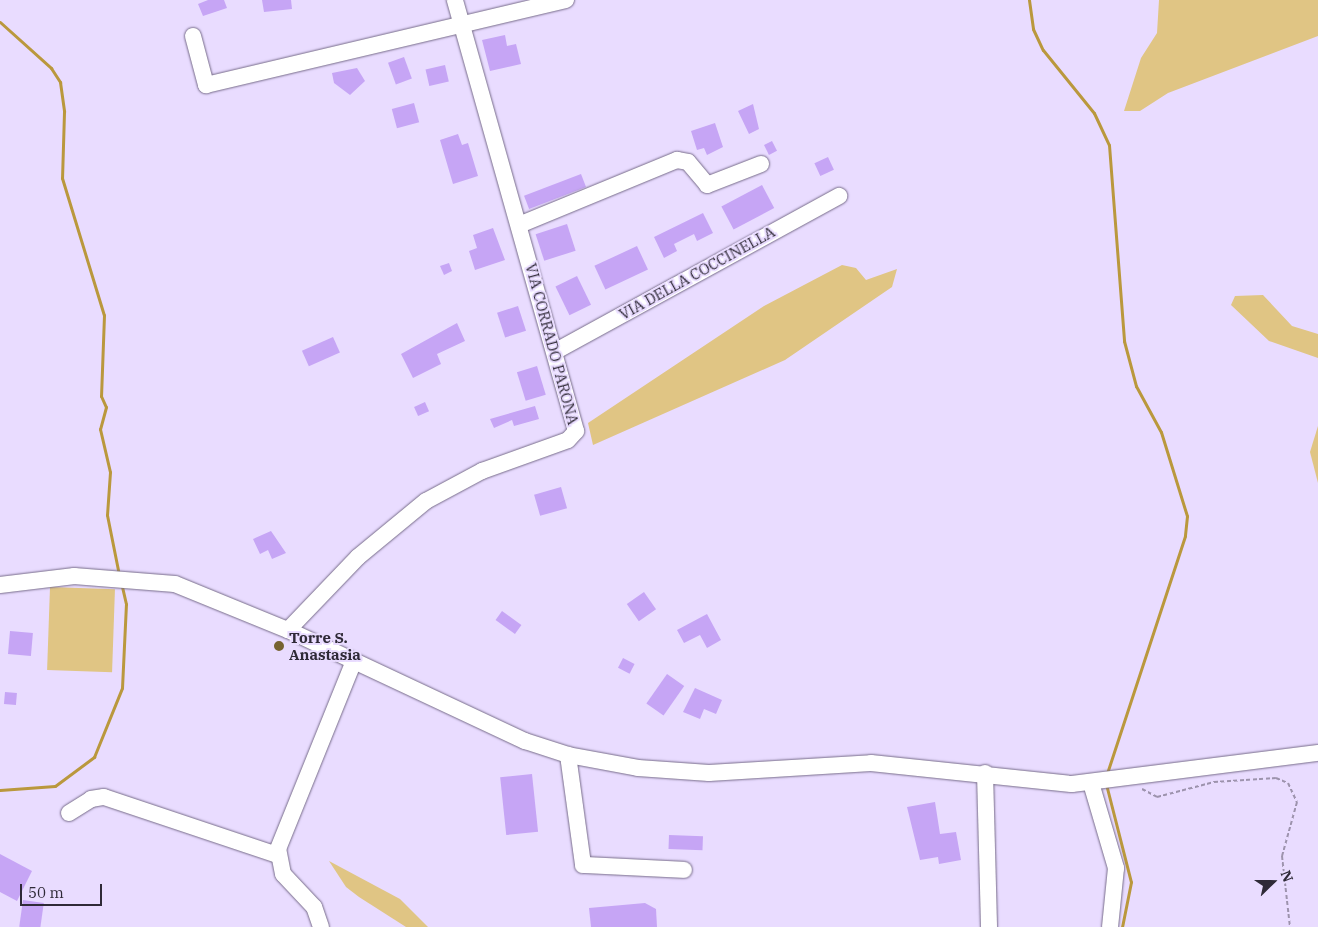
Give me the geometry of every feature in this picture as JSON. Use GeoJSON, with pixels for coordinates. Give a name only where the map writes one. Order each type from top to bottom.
{"type":"FeatureCollection","features":[{"type":"Feature","properties":{"kind":"street","name":"VIA CORRADO PARONA"},"geometry":{"type":"LineString","coordinates":[[288,630],[374,542],[426,501],[475,474],[575,435],[576,420],[455,0]]}},
{"type":"Feature","properties":{"kind":"street"},"geometry":{"type":"LineString","coordinates":[[383,56],[566,0]]}},
{"type":"Feature","properties":{"kind":"street"},"geometry":{"type":"LineString","coordinates":[[193,36],[206,86],[463,31]]}},
{"type":"Feature","properties":{"kind":"street"},"geometry":{"type":"LineString","coordinates":[[519,225],[677,160],[688,162],[707,184],[761,164]]}},
{"type":"Feature","properties":{"kind":"street","name":"VIA DELLA COCCINELLA"},"geometry":{"type":"LineString","coordinates":[[556,351],[838,196]]}},
{"type":"Feature","properties":{"kind":"street"},"geometry":{"type":"LineString","coordinates":[[0,585],[42,577],[104,577],[138,579],[190,588],[288,630],[501,730],[568,755],[638,768],[709,773],[871,763],[985,773],[1048,782],[1093,782],[1115,781],[1318,753]]}},
{"type":"Feature","properties":{"kind":"street"},"geometry":{"type":"LineString","coordinates":[[321,927],[314,907],[283,874],[277,855],[354,661]]}},
{"type":"Feature","properties":{"kind":"street"},"geometry":{"type":"LineString","coordinates":[[568,755],[583,865],[684,870]]}},
{"type":"Feature","properties":{"kind":"street"},"geometry":{"type":"LineString","coordinates":[[985,773],[989,927]]}},
{"type":"Feature","properties":{"kind":"street"},"geometry":{"type":"LineString","coordinates":[[1093,782],[1116,868],[1110,927]]}},
{"type":"Feature","properties":{"kind":"street"},"geometry":{"type":"LineString","coordinates":[[69,813],[91,799],[104,797],[277,855]]}},
{"type":"Feature","properties":{"kind":"path"},"geometry":{"type":"LineString","coordinates":[[1137,777],[1143,791],[1157,797],[1214,782],[1276,778],[1288,783],[1297,802],[1282,856],[1290,927]]}},
{"type":"Feature","properties":{"kind":"shaded area"},"geometry":{"type":"Polygon","coordinates":[[[1159,0],[1318,0],[1318,36],[1168,93],[1140,111],[1124,111],[1141,58],[1157,33],[1159,0]]]}},
{"type":"Feature","properties":{"kind":"shaded area"},"geometry":{"type":"Polygon","coordinates":[[[842,265],[856,268],[866,280],[897,269],[892,287],[785,360],[593,445],[588,423],[764,306],[842,265]]]}},
{"type":"Feature","properties":{"kind":"shaded area"},"geometry":{"type":"Polygon","coordinates":[[[1263,295],[1292,326],[1318,334],[1318,358],[1269,341],[1231,305],[1235,296],[1263,295]]]}},
{"type":"Feature","properties":{"kind":"shaded area"},"geometry":{"type":"Polygon","coordinates":[[[1318,426],[1318,483],[1310,452],[1318,426]]]}},
{"type":"Feature","properties":{"kind":"shaded area"},"geometry":{"type":"Polygon","coordinates":[[[50,587],[115,589],[112,672],[47,670],[50,587]]]}},
{"type":"Feature","properties":{"kind":"shaded area"},"geometry":{"type":"Polygon","coordinates":[[[329,861],[400,899],[428,927],[406,927],[359,897],[346,887],[329,861]]]}},
{"type":"Feature","properties":{"kind":"building"},"geometry":{"type":"Polygon","coordinates":[[[208,0],[224,0],[227,8],[203,16],[198,4],[208,0]]]}},
{"type":"Feature","properties":{"kind":"building"},"geometry":{"type":"Polygon","coordinates":[[[262,0],[291,0],[292,9],[264,12],[262,0]]]}},
{"type":"Feature","properties":{"kind":"building"},"geometry":{"type":"Polygon","coordinates":[[[505,35],[507,46],[516,44],[521,64],[490,71],[482,40],[505,35]]]}},
{"type":"Feature","properties":{"kind":"building"},"geometry":{"type":"Polygon","coordinates":[[[404,57],[412,79],[396,84],[388,63],[404,57]]]}},
{"type":"Feature","properties":{"kind":"building"},"geometry":{"type":"Polygon","coordinates":[[[445,65],[449,82],[429,86],[426,69],[445,65]]]}},
{"type":"Feature","properties":{"kind":"building"},"geometry":{"type":"Polygon","coordinates":[[[357,68],[365,81],[350,95],[334,83],[332,73],[357,68]]]}},
{"type":"Feature","properties":{"kind":"building"},"geometry":{"type":"Polygon","coordinates":[[[414,103],[419,122],[397,128],[392,109],[414,103]]]}},
{"type":"Feature","properties":{"kind":"building"},"geometry":{"type":"Polygon","coordinates":[[[753,104],[759,129],[749,134],[738,111],[753,104]]]}},
{"type":"Feature","properties":{"kind":"building"},"geometry":{"type":"Polygon","coordinates":[[[715,123],[723,147],[707,155],[704,148],[697,150],[691,131],[715,123]]]}},
{"type":"Feature","properties":{"kind":"building"},"geometry":{"type":"Polygon","coordinates":[[[458,134],[462,145],[468,143],[478,176],[453,184],[440,140],[458,134]]]}},
{"type":"Feature","properties":{"kind":"building"},"geometry":{"type":"Polygon","coordinates":[[[772,141],[777,151],[769,155],[764,145],[772,141]]]}},
{"type":"Feature","properties":{"kind":"building"},"geometry":{"type":"Polygon","coordinates":[[[828,157],[834,170],[820,176],[814,163],[828,157]]]}},
{"type":"Feature","properties":{"kind":"building"},"geometry":{"type":"Polygon","coordinates":[[[581,174],[586,187],[529,209],[524,196],[581,174]]]}},
{"type":"Feature","properties":{"kind":"building"},"geometry":{"type":"Polygon","coordinates":[[[762,185],[774,208],[734,230],[721,207],[762,185]]]}},
{"type":"Feature","properties":{"kind":"building"},"geometry":{"type":"Polygon","coordinates":[[[703,213],[713,233],[697,241],[694,234],[674,244],[677,251],[664,258],[654,237],[703,213]]]}},
{"type":"Feature","properties":{"kind":"building"},"geometry":{"type":"Polygon","coordinates":[[[567,224],[576,251],[544,261],[536,234],[567,224]]]}},
{"type":"Feature","properties":{"kind":"building"},"geometry":{"type":"Polygon","coordinates":[[[493,228],[505,260],[475,270],[469,251],[477,248],[473,235],[493,228]]]}},
{"type":"Feature","properties":{"kind":"building"},"geometry":{"type":"Polygon","coordinates":[[[637,246],[648,270],[605,289],[594,266],[637,246]]]}},
{"type":"Feature","properties":{"kind":"building"},"geometry":{"type":"Polygon","coordinates":[[[449,263],[452,271],[444,275],[440,266],[449,263]]]}},
{"type":"Feature","properties":{"kind":"building"},"geometry":{"type":"Polygon","coordinates":[[[577,276],[591,305],[569,315],[555,287],[577,276]]]}},
{"type":"Feature","properties":{"kind":"building"},"geometry":{"type":"Polygon","coordinates":[[[518,306],[526,331],[505,338],[497,313],[518,306]]]}},
{"type":"Feature","properties":{"kind":"building"},"geometry":{"type":"Polygon","coordinates":[[[457,323],[465,341],[437,354],[441,364],[413,378],[401,354],[457,323]]]}},
{"type":"Feature","properties":{"kind":"building"},"geometry":{"type":"Polygon","coordinates":[[[333,337],[340,353],[309,366],[302,351],[333,337]]]}},
{"type":"Feature","properties":{"kind":"building"},"geometry":{"type":"Polygon","coordinates":[[[537,366],[546,395],[526,401],[517,372],[537,366]]]}},
{"type":"Feature","properties":{"kind":"building"},"geometry":{"type":"Polygon","coordinates":[[[425,402],[429,411],[418,416],[414,407],[425,402]]]}},
{"type":"Feature","properties":{"kind":"building"},"geometry":{"type":"Polygon","coordinates":[[[535,406],[539,419],[514,426],[512,420],[494,428],[490,419],[535,406]]]}},
{"type":"Feature","properties":{"kind":"building"},"geometry":{"type":"Polygon","coordinates":[[[561,487],[567,508],[540,516],[534,495],[561,487]]]}},
{"type":"Feature","properties":{"kind":"building"},"geometry":{"type":"Polygon","coordinates":[[[271,531],[286,553],[272,559],[268,550],[260,554],[253,539],[271,531]]]}},
{"type":"Feature","properties":{"kind":"building"},"geometry":{"type":"Polygon","coordinates":[[[644,592],[656,609],[639,621],[627,604],[644,592]]]}},
{"type":"Feature","properties":{"kind":"building"},"geometry":{"type":"Polygon","coordinates":[[[502,611],[521,625],[515,634],[496,620],[502,611]]]}},
{"type":"Feature","properties":{"kind":"building"},"geometry":{"type":"Polygon","coordinates":[[[707,614],[721,640],[707,648],[700,635],[684,643],[677,630],[707,614]]]}},
{"type":"Feature","properties":{"kind":"building"},"geometry":{"type":"Polygon","coordinates":[[[10,631],[33,633],[31,656],[8,654],[10,631]]]}},
{"type":"Feature","properties":{"kind":"building"},"geometry":{"type":"Polygon","coordinates":[[[623,658],[635,664],[630,674],[618,668],[623,658]]]}},
{"type":"Feature","properties":{"kind":"building"},"geometry":{"type":"Polygon","coordinates":[[[667,674],[684,686],[664,716],[646,703],[667,674]]]}},
{"type":"Feature","properties":{"kind":"building"},"geometry":{"type":"Polygon","coordinates":[[[695,688],[722,700],[716,714],[704,709],[700,719],[683,712],[695,688]]]}},
{"type":"Feature","properties":{"kind":"building"},"geometry":{"type":"Polygon","coordinates":[[[5,692],[17,693],[16,705],[4,704],[5,692]]]}},
{"type":"Feature","properties":{"kind":"building"},"geometry":{"type":"Polygon","coordinates":[[[532,774],[538,832],[506,835],[500,777],[532,774]]]}},
{"type":"Feature","properties":{"kind":"building"},"geometry":{"type":"Polygon","coordinates":[[[935,802],[940,834],[956,832],[961,860],[939,864],[938,857],[920,860],[907,807],[935,802]]]}},
{"type":"Feature","properties":{"kind":"building"},"geometry":{"type":"Polygon","coordinates":[[[669,835],[703,836],[702,850],[669,849],[669,835]]]}},
{"type":"Feature","properties":{"kind":"building"},"geometry":{"type":"Polygon","coordinates":[[[0,854],[32,871],[17,901],[0,892],[0,854]]]}},
{"type":"Feature","properties":{"kind":"building"},"geometry":{"type":"Polygon","coordinates":[[[23,900],[44,903],[40,927],[19,927],[23,900]]]}},
{"type":"Feature","properties":{"kind":"building"},"geometry":{"type":"Polygon","coordinates":[[[645,903],[656,909],[657,927],[591,927],[589,908],[645,903]]]}},
{"type":"Feature","properties":{"kind":"waterway"},"geometry":{"type":"LineString","coordinates":[[1029,0],[1033,29],[1043,50],[1094,113],[1109,145],[1124,341],[1136,386],[1161,432],[1187,516],[1185,536],[1107,773]]}},
{"type":"Feature","properties":{"kind":"waterway"},"geometry":{"type":"LineString","coordinates":[[0,22],[51,68],[60,82],[64,112],[62,178],[104,315],[101,396],[106,407],[100,429],[110,472],[107,515],[119,575]]}},
{"type":"Feature","properties":{"kind":"waterway"},"geometry":{"type":"LineString","coordinates":[[0,790],[55,786],[94,757],[122,688],[126,604],[122,586]]}},
{"type":"Feature","properties":{"kind":"waterway"},"geometry":{"type":"LineString","coordinates":[[1106,784],[1131,882],[1122,927]]}},
{"type":"Feature","properties":{"kind":"place","name":"Torre S. Anastasia"},"geometry":{"type":"Point","coordinates":[279,646]}}]}
